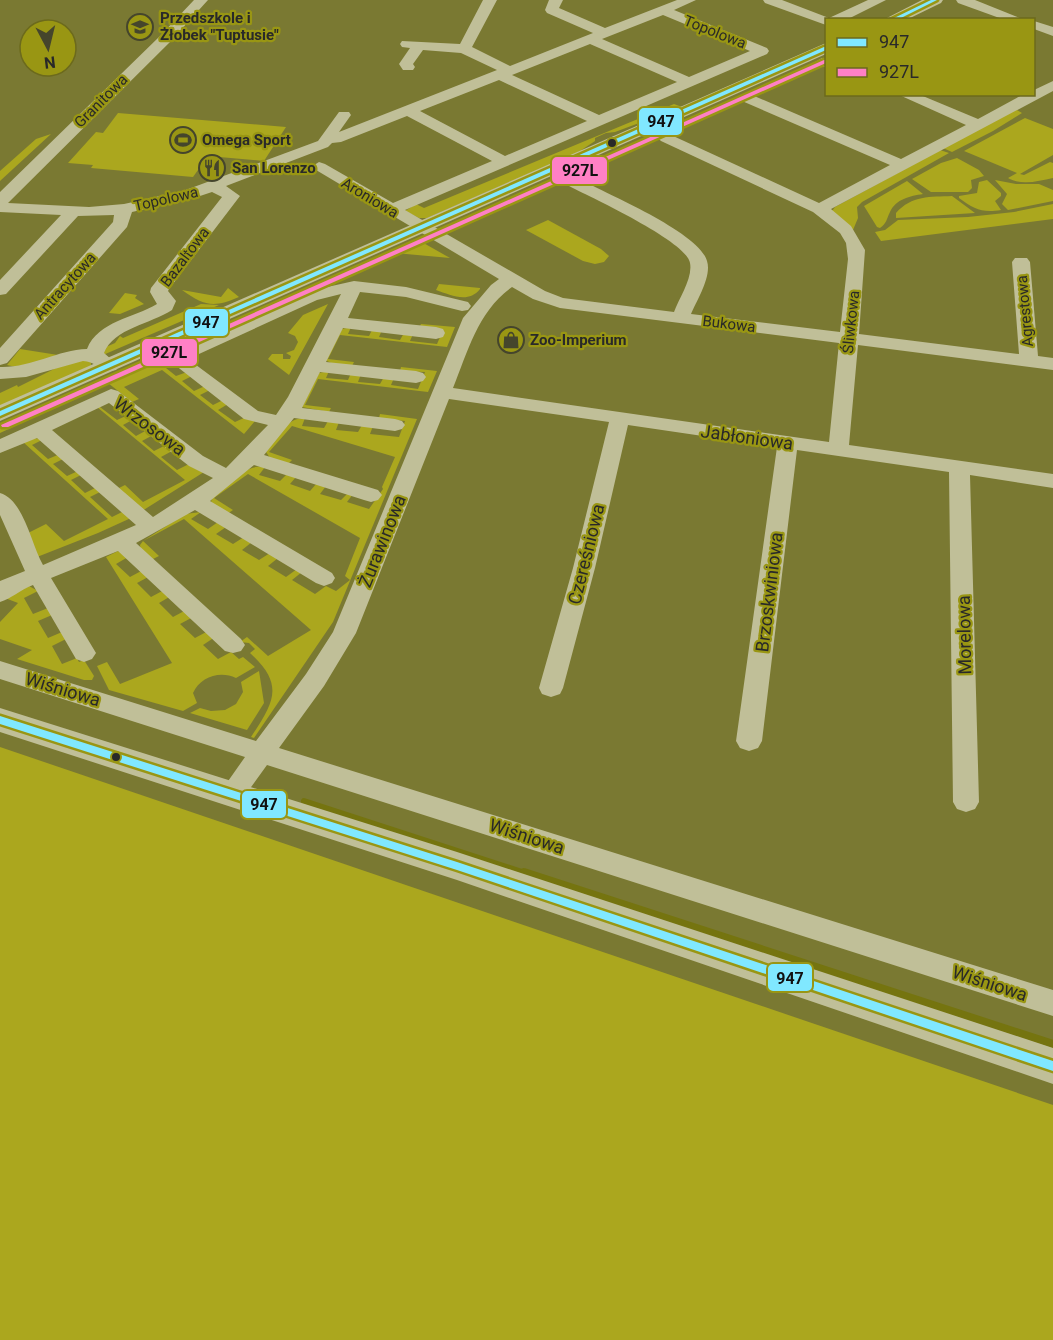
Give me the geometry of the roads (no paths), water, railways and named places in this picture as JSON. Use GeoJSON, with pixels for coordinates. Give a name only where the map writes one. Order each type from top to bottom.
{"type":"FeatureCollection","features":[{"type":"Feature","properties":{"kind":"street","name":"Granitowa"},"geometry":{"type":"LineString","coordinates":[[0,201],[164,40],[201,0]]}},
{"type":"Feature","properties":{"kind":"street"},"geometry":{"type":"LineString","coordinates":[[464,49],[490,0]]}},
{"type":"Feature","properties":{"kind":"street"},"geometry":{"type":"LineString","coordinates":[[556,0],[552,10],[597,36],[689,82]]}},
{"type":"Feature","properties":{"kind":"street","name":"Topolowa"},"geometry":{"type":"LineString","coordinates":[[0,207],[73,212],[124,209],[215,187],[689,0]]}},
{"type":"Feature","properties":{"kind":"street"},"geometry":{"type":"LineString","coordinates":[[770,0],[825,21]]}},
{"type":"Feature","properties":{"kind":"street"},"geometry":{"type":"LineString","coordinates":[[838,18],[879,0]]}},
{"type":"Feature","properties":{"kind":"street"},"geometry":{"type":"LineString","coordinates":[[895,18],[935,0]]}},
{"type":"Feature","properties":{"kind":"street"},"geometry":{"type":"LineString","coordinates":[[963,0],[1013,18]]}},
{"type":"Feature","properties":{"kind":"street","name":"Topolowa"},"geometry":{"type":"LineString","coordinates":[[392,210],[762,51],[662,10]]}},
{"type":"Feature","properties":{"kind":"street"},"geometry":{"type":"LineString","coordinates":[[1035,25],[1053,32]]}},
{"type":"Feature","properties":{"kind":"street"},"geometry":{"type":"LineString","coordinates":[[408,67],[406,64],[413,44],[464,49],[599,121]]}},
{"type":"Feature","properties":{"kind":"street"},"geometry":{"type":"LineString","coordinates":[[0,414],[102,361],[825,58]]}},
{"type":"Feature","properties":{"kind":"street"},"geometry":{"type":"LineString","coordinates":[[1035,82],[1051,86]]}},
{"type":"Feature","properties":{"kind":"street"},"geometry":{"type":"LineString","coordinates":[[1035,94],[1051,86]]}},
{"type":"Feature","properties":{"kind":"street"},"geometry":{"type":"LineString","coordinates":[[909,96],[977,124]]}},
{"type":"Feature","properties":{"kind":"street"},"geometry":{"type":"LineString","coordinates":[[819,209],[1032,96]]}},
{"type":"Feature","properties":{"kind":"street"},"geometry":{"type":"LineString","coordinates":[[747,98],[902,165]]}},
{"type":"Feature","properties":{"kind":"street"},"geometry":{"type":"LineString","coordinates":[[408,111],[505,162]]}},
{"type":"Feature","properties":{"kind":"street"},"geometry":{"type":"LineString","coordinates":[[330,142],[344,114]]}},
{"type":"Feature","properties":{"kind":"street","name":"Śliwkowa"},"geometry":{"type":"LineString","coordinates":[[666,138],[819,209],[844,228],[857,249],[838,450]]}},
{"type":"Feature","properties":{"kind":"street","name":"Aroniowa"},"geometry":{"type":"LineString","coordinates":[[319,166],[423,227]]}},
{"type":"Feature","properties":{"kind":"street"},"geometry":{"type":"LineString","coordinates":[[571,181],[674,235],[693,250],[699,262],[699,276],[680,319]]}},
{"type":"Feature","properties":{"kind":"street","name":"Bazaltowa"},"geometry":{"type":"LineString","coordinates":[[102,361],[96,350],[112,331],[166,306],[166,301],[159,292],[161,286],[232,196],[215,187]]}},
{"type":"Feature","properties":{"kind":"street","name":"Antracytowa"},"geometry":{"type":"LineString","coordinates":[[0,359],[121,223],[124,209]]}},
{"type":"Feature","properties":{"kind":"street"},"geometry":{"type":"LineString","coordinates":[[0,290],[73,212]]}},
{"type":"Feature","properties":{"kind":"street","name":"Bukowa"},"geometry":{"type":"LineString","coordinates":[[423,227],[550,300],[568,305],[1053,364]]}},
{"type":"Feature","properties":{"kind":"street","name":"Agrestowa"},"geometry":{"type":"LineString","coordinates":[[1021,262],[1029,361]]}},
{"type":"Feature","properties":{"kind":"street","name":"Żurawinowa"},"geometry":{"type":"LineString","coordinates":[[232,794],[315,680],[344,633],[472,318],[497,289],[511,279]]}},
{"type":"Feature","properties":{"kind":"street"},"geometry":{"type":"LineString","coordinates":[[394,425],[251,415],[175,358],[332,288],[354,286],[406,291],[462,306]]}},
{"type":"Feature","properties":{"kind":"street"},"geometry":{"type":"LineString","coordinates":[[0,594],[10,585],[122,543],[195,501],[250,457],[285,417],[314,366],[354,286]]}},
{"type":"Feature","properties":{"kind":"street"},"geometry":{"type":"LineString","coordinates":[[337,322],[436,333]]}},
{"type":"Feature","properties":{"kind":"street"},"geometry":{"type":"LineString","coordinates":[[0,374],[33,371],[62,360],[102,361]]}},
{"type":"Feature","properties":{"kind":"street"},"geometry":{"type":"LineString","coordinates":[[314,366],[416,377]]}},
{"type":"Feature","properties":{"kind":"street","name":"Jabłoniowa"},"geometry":{"type":"LineString","coordinates":[[442,392],[1053,481]]}},
{"type":"Feature","properties":{"kind":"street","name":"Wrzosowa"},"geometry":{"type":"LineString","coordinates":[[0,447],[111,395],[196,461],[227,477]]}},
{"type":"Feature","properties":{"kind":"street","name":"Czereśniowa"},"geometry":{"type":"LineString","coordinates":[[550,688],[584,568],[620,419]]}},
{"type":"Feature","properties":{"kind":"street"},"geometry":{"type":"LineString","coordinates":[[39,429],[151,527]]}},
{"type":"Feature","properties":{"kind":"street","name":"Brzoskwiniowa"},"geometry":{"type":"LineString","coordinates":[[749,741],[788,443]]}},
{"type":"Feature","properties":{"kind":"street"},"geometry":{"type":"LineString","coordinates":[[250,457],[371,495]]}},
{"type":"Feature","properties":{"kind":"street","name":"Morelowa"},"geometry":{"type":"LineString","coordinates":[[959,468],[966,802]]}},
{"type":"Feature","properties":{"kind":"street"},"geometry":{"type":"LineString","coordinates":[[0,500],[7,506],[38,575],[84,653]]}},
{"type":"Feature","properties":{"kind":"street"},"geometry":{"type":"LineString","coordinates":[[195,501],[324,578]]}},
{"type":"Feature","properties":{"kind":"street"},"geometry":{"type":"LineString","coordinates":[[122,543],[233,645]]}},
{"type":"Feature","properties":{"kind":"street","name":"Wiśniowa"},"geometry":{"type":"LineString","coordinates":[[0,670],[1053,1003]]}},
{"type":"Feature","properties":{"kind":"street"},"geometry":{"type":"LineString","coordinates":[[0,720],[457,866],[1053,1066]]}},
{"type":"Feature","properties":{"kind":"waterway"},"geometry":{"type":"LineString","coordinates":[[304,801],[528,874]]}},
{"type":"Feature","properties":{"kind":"waterway"},"geometry":{"type":"LineString","coordinates":[[524,872],[1053,1044]]}},
{"type":"Feature","properties":{"kind":"place","name":"Przedszkole i Żłobek \"Tuptusie\""},"geometry":{"type":"Point","coordinates":[140,27]}},
{"type":"Feature","properties":{"kind":"place","name":"Omega Sport"},"geometry":{"type":"Point","coordinates":[183,140]}},
{"type":"Feature","properties":{"kind":"place","name":"San Lorenzo"},"geometry":{"type":"Point","coordinates":[212,168]}},
{"type":"Feature","properties":{"kind":"place","name":"Zoo-Imperium"},"geometry":{"type":"Point","coordinates":[511,340]}}]}
